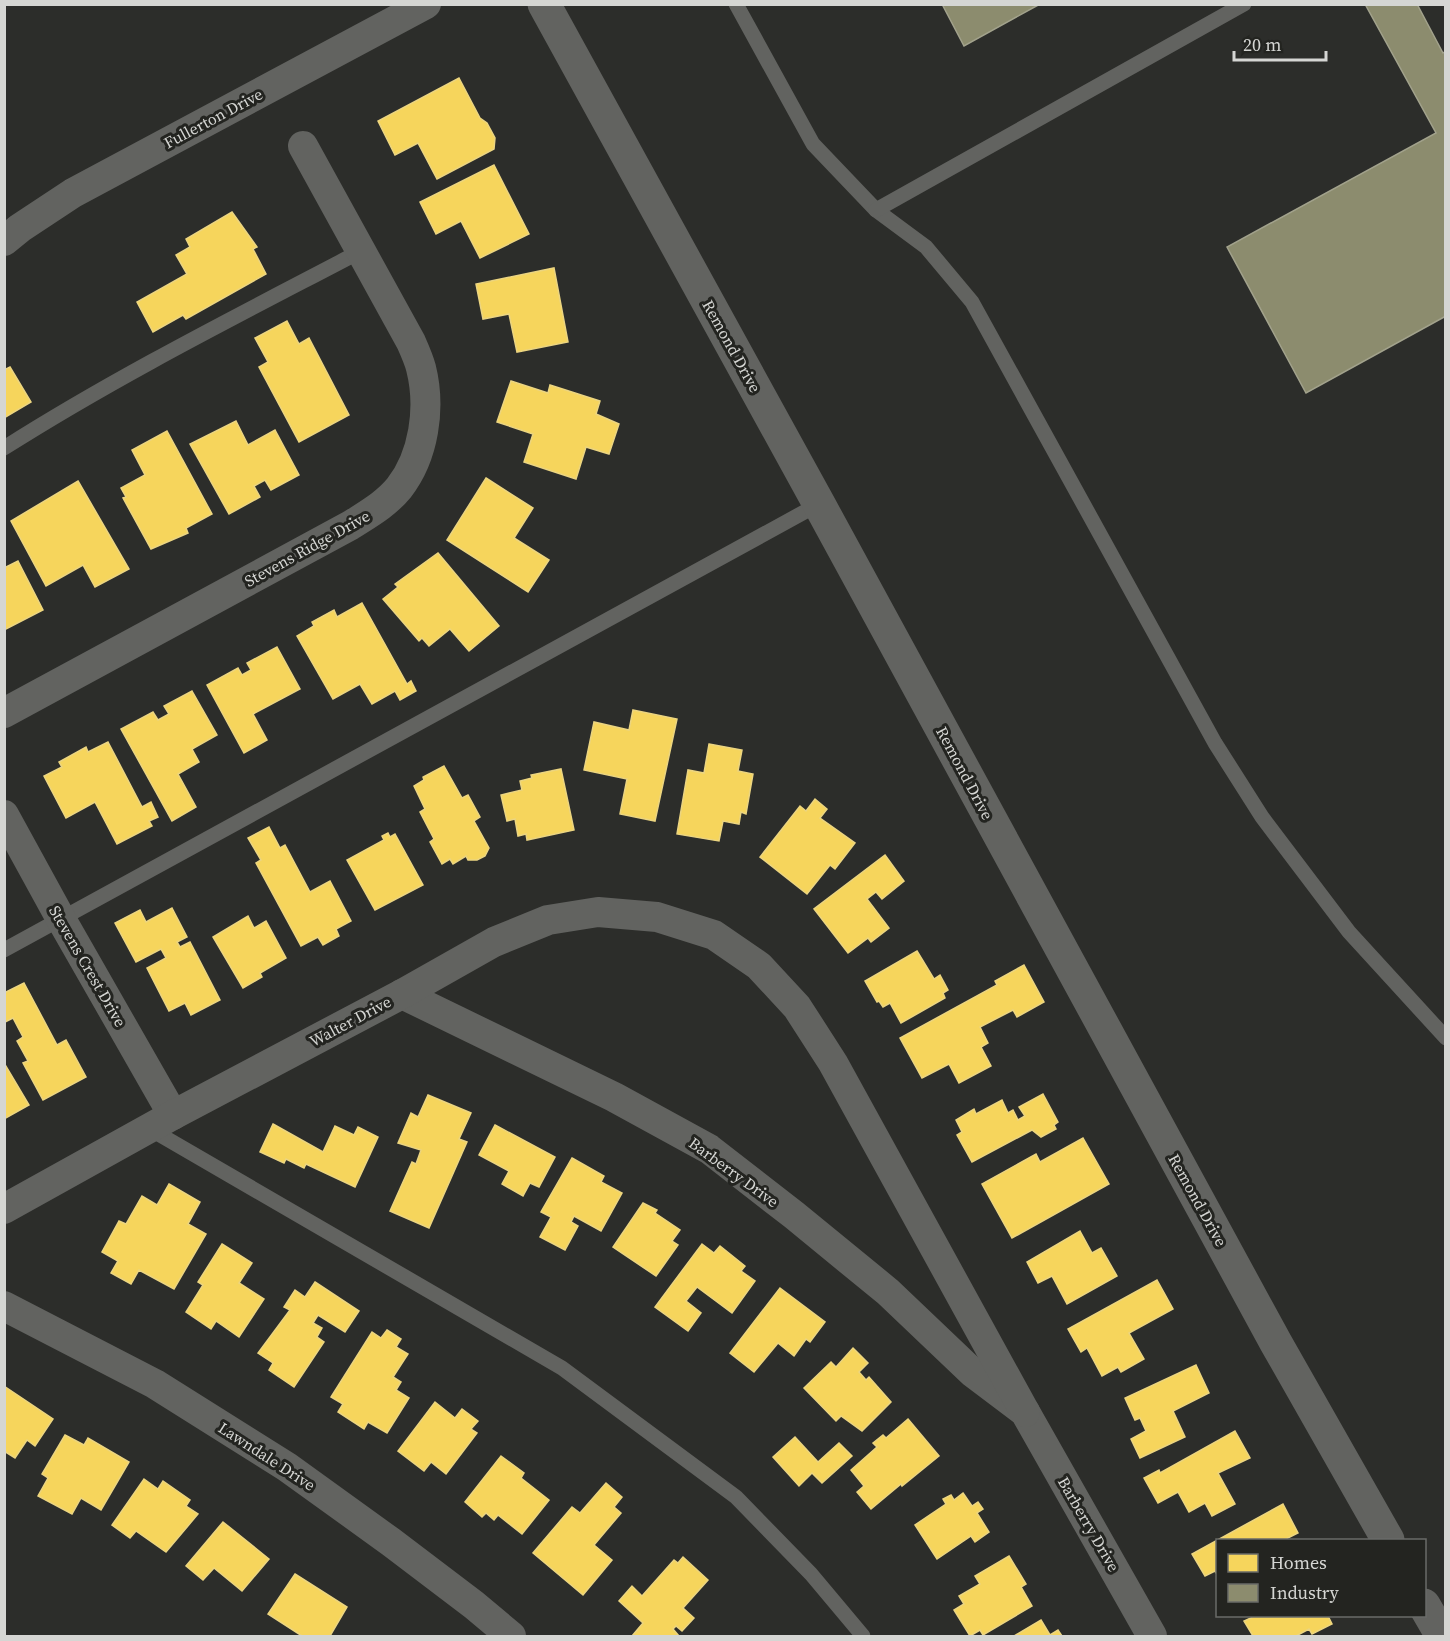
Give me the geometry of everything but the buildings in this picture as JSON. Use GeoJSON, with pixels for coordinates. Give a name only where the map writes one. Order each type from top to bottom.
{"type":"FeatureCollection","features":[{"type":"Feature","properties":{"kind":"street","name":"Fullerton Drive"},"geometry":{"type":"LineString","coordinates":[[4,241],[73,193],[426,4]]}},
{"type":"Feature","properties":{"kind":"street","name":"Remond Drive"},"geometry":{"type":"LineString","coordinates":[[544,4],[1259,1311],[1387,1539]]}},
{"type":"Feature","properties":{"kind":"street","name":"Stevens Ridge Drive"},"geometry":{"type":"LineString","coordinates":[[4,713],[351,525],[380,507],[399,488],[416,458],[424,432],[426,396],[421,368],[411,342],[303,146]]}},
{"type":"Feature","properties":{"kind":"street","name":"Stevens Crest Drive"},"geometry":{"type":"LineString","coordinates":[[4,815],[61,919],[161,1122]]}},
{"type":"Feature","properties":{"kind":"street","name":"Walter Drive"},"geometry":{"type":"LineString","coordinates":[[4,1209],[494,942],[549,920],[598,912],[657,917],[714,935]]}},
{"type":"Feature","properties":{"kind":"street","name":"Barberry Drive"},"geometry":{"type":"LineString","coordinates":[[714,935],[759,966],[797,1007],[833,1063],[1025,1412],[1152,1636]]}},
{"type":"Feature","properties":{"kind":"street","name":"Barberry Drive"},"geometry":{"type":"LineString","coordinates":[[402,994],[614,1097],[709,1149],[879,1285],[972,1372],[1025,1412]]}},
{"type":"Feature","properties":{"kind":"street","name":"Lawndale Drive"},"geometry":{"type":"LineString","coordinates":[[4,1306],[155,1384],[288,1467],[391,1542],[511,1636]]}},
{"type":"Feature","properties":{"kind":"street"},"geometry":{"type":"LineString","coordinates":[[1426,1607],[1442,1636]]}},
{"type":"Feature","properties":{"kind":"lane"},"geometry":{"type":"LineString","coordinates":[[736,4],[813,144],[876,210],[926,247],[972,302],[1209,733],[1262,817],[1349,932],[1446,1038]]}},
{"type":"Feature","properties":{"kind":"lane"},"geometry":{"type":"LineString","coordinates":[[876,210],[1244,4]]}},
{"type":"Feature","properties":{"kind":"lane"},"geometry":{"type":"LineString","coordinates":[[4,448],[162,355],[361,251]]}},
{"type":"Feature","properties":{"kind":"lane"},"geometry":{"type":"LineString","coordinates":[[4,950],[819,504]]}},
{"type":"Feature","properties":{"kind":"lane"},"geometry":{"type":"LineString","coordinates":[[161,1122],[562,1368],[736,1497],[811,1574],[863,1636]]}}]}
